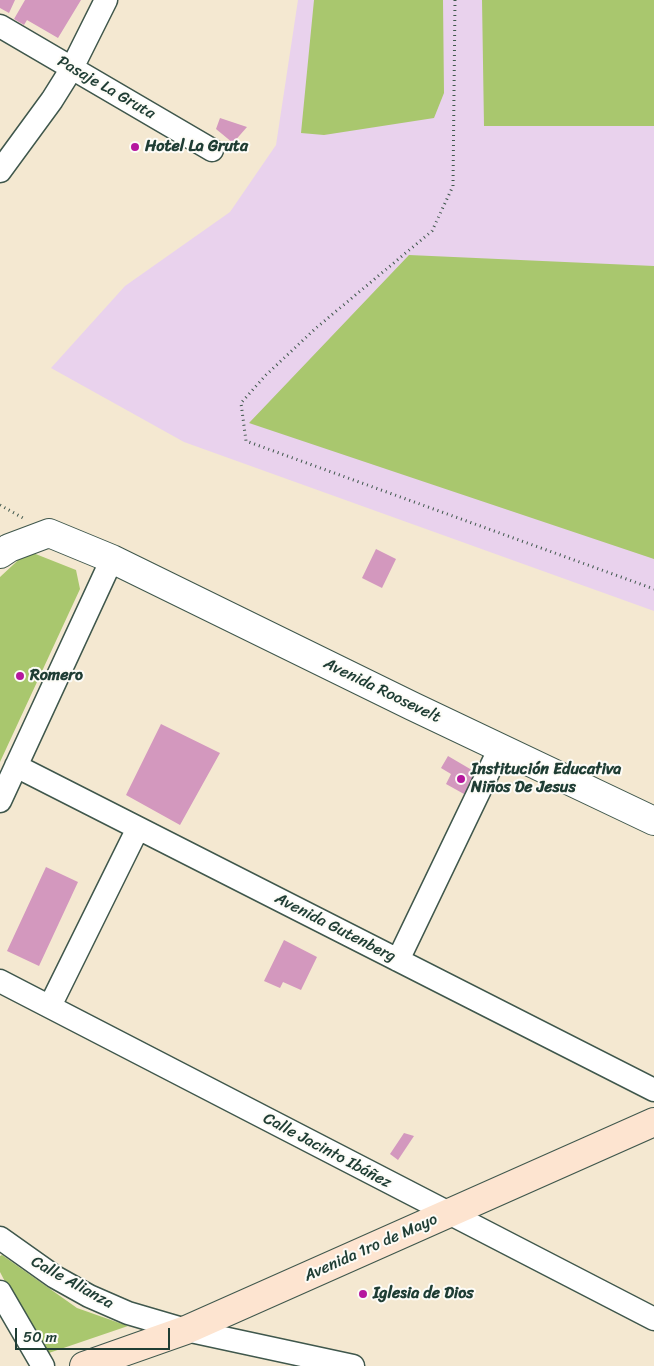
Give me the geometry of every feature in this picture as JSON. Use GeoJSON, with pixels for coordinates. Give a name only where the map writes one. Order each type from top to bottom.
{"type":"FeatureCollection","features":[{"type":"Feature","properties":{"kind":"main road","name":"Avenida 1ro de Mayo"},"geometry":{"type":"LineString","coordinates":[[84,1366],[186,1330],[654,1122]]}},
{"type":"Feature","properties":{"kind":"street"},"geometry":{"type":"LineString","coordinates":[[0,170],[52,100],[72,68],[106,0]]}},
{"type":"Feature","properties":{"kind":"street","name":"Pasaje La Gruta"},"geometry":{"type":"LineString","coordinates":[[0,26],[212,150]]}},
{"type":"Feature","properties":{"kind":"street","name":"Avenida Roosevelt"},"geometry":{"type":"LineString","coordinates":[[0,554],[9,548],[49,534],[112,559],[654,821]]}},
{"type":"Feature","properties":{"kind":"street"},"geometry":{"type":"LineString","coordinates":[[0,801],[112,559]]}},
{"type":"Feature","properties":{"kind":"street"},"geometry":{"type":"LineString","coordinates":[[398,960],[500,748]]}},
{"type":"Feature","properties":{"kind":"street","name":"Avenida Gutenberg"},"geometry":{"type":"LineString","coordinates":[[16,766],[654,1090]]}},
{"type":"Feature","properties":{"kind":"street"},"geometry":{"type":"LineString","coordinates":[[50,1006],[138,828]]}},
{"type":"Feature","properties":{"kind":"street","name":"Calle Jacinto Ibáñez"},"geometry":{"type":"LineString","coordinates":[[0,981],[654,1320]]}},
{"type":"Feature","properties":{"kind":"street","name":"Calle Alianza"},"geometry":{"type":"LineString","coordinates":[[0,1238],[55,1277],[88,1296],[128,1313],[186,1330],[353,1366]]}},
{"type":"Feature","properties":{"kind":"street"},"geometry":{"type":"LineString","coordinates":[[0,1292],[43,1366]]}},
{"type":"Feature","properties":{"kind":"path"},"geometry":{"type":"LineString","coordinates":[[455,0],[453,186],[432,231],[316,328],[266,375],[240,404],[246,441],[654,588]]}},
{"type":"Feature","properties":{"kind":"shaded area"},"geometry":{"type":"Polygon","coordinates":[[[298,0],[654,0],[654,611],[184,442],[51,368],[125,286],[230,212],[276,145],[298,0]]]}},
{"type":"Feature","properties":{"kind":"green space"},"geometry":{"type":"Polygon","coordinates":[[[314,0],[443,0],[444,93],[434,118],[324,135],[301,133],[314,0]]]}},
{"type":"Feature","properties":{"kind":"green space"},"geometry":{"type":"Polygon","coordinates":[[[482,0],[654,0],[654,126],[484,126],[482,0]]]}},
{"type":"Feature","properties":{"kind":"green space"},"geometry":{"type":"Polygon","coordinates":[[[409,255],[654,266],[654,559],[249,423],[409,255]]]}},
{"type":"Feature","properties":{"kind":"green space","name":"Romero"},"geometry":{"type":"Polygon","coordinates":[[[28,551],[76,570],[80,589],[0,762],[0,577],[28,551]]]}},
{"type":"Feature","properties":{"kind":"green space"},"geometry":{"type":"Polygon","coordinates":[[[2,1255],[77,1308],[128,1326],[43,1355],[0,1272],[0,1256],[2,1255]]]}},
{"type":"Feature","properties":{"kind":"building"},"geometry":{"type":"Polygon","coordinates":[[[0,0],[15,0],[9,13],[0,8],[0,0]]]}},
{"type":"Feature","properties":{"kind":"building"},"geometry":{"type":"Polygon","coordinates":[[[25,0],[81,0],[58,38],[27,20],[24,25],[14,19],[25,0]]]}},
{"type":"Feature","properties":{"kind":"building"},"geometry":{"type":"Polygon","coordinates":[[[220,118],[247,127],[233,143],[216,129],[220,118]]]}},
{"type":"Feature","properties":{"kind":"building"},"geometry":{"type":"Polygon","coordinates":[[[376,549],[396,559],[382,588],[362,578],[376,549]]]}},
{"type":"Feature","properties":{"kind":"building"},"geometry":{"type":"Polygon","coordinates":[[[161,724],[220,753],[180,825],[126,795],[161,724]]]}},
{"type":"Feature","properties":{"kind":"building","name":"Institución Educativa Niños De Jesus"},"geometry":{"type":"Polygon","coordinates":[[[448,756],[477,773],[464,794],[446,784],[451,774],[441,768],[448,756]]]}},
{"type":"Feature","properties":{"kind":"building"},"geometry":{"type":"Polygon","coordinates":[[[46,867],[78,882],[39,966],[7,951],[46,867]]]}},
{"type":"Feature","properties":{"kind":"building"},"geometry":{"type":"Polygon","coordinates":[[[284,940],[317,957],[301,990],[283,982],[280,988],[264,981],[284,940]]]}},
{"type":"Feature","properties":{"kind":"building"},"geometry":{"type":"Polygon","coordinates":[[[404,1133],[414,1136],[398,1160],[390,1154],[404,1133]]]}},
{"type":"Feature","properties":{"kind":"place","name":"Hotel La Gruta"},"geometry":{"type":"Point","coordinates":[135,147]}},
{"type":"Feature","properties":{"kind":"place","name":"Romero"},"geometry":{"type":"Point","coordinates":[20,676]}},
{"type":"Feature","properties":{"kind":"place","name":"Institución Educativa Niños De Jesus"},"geometry":{"type":"Point","coordinates":[461,779]}},
{"type":"Feature","properties":{"kind":"place","name":"Iglesia de Dios"},"geometry":{"type":"Point","coordinates":[363,1294]}}]}
